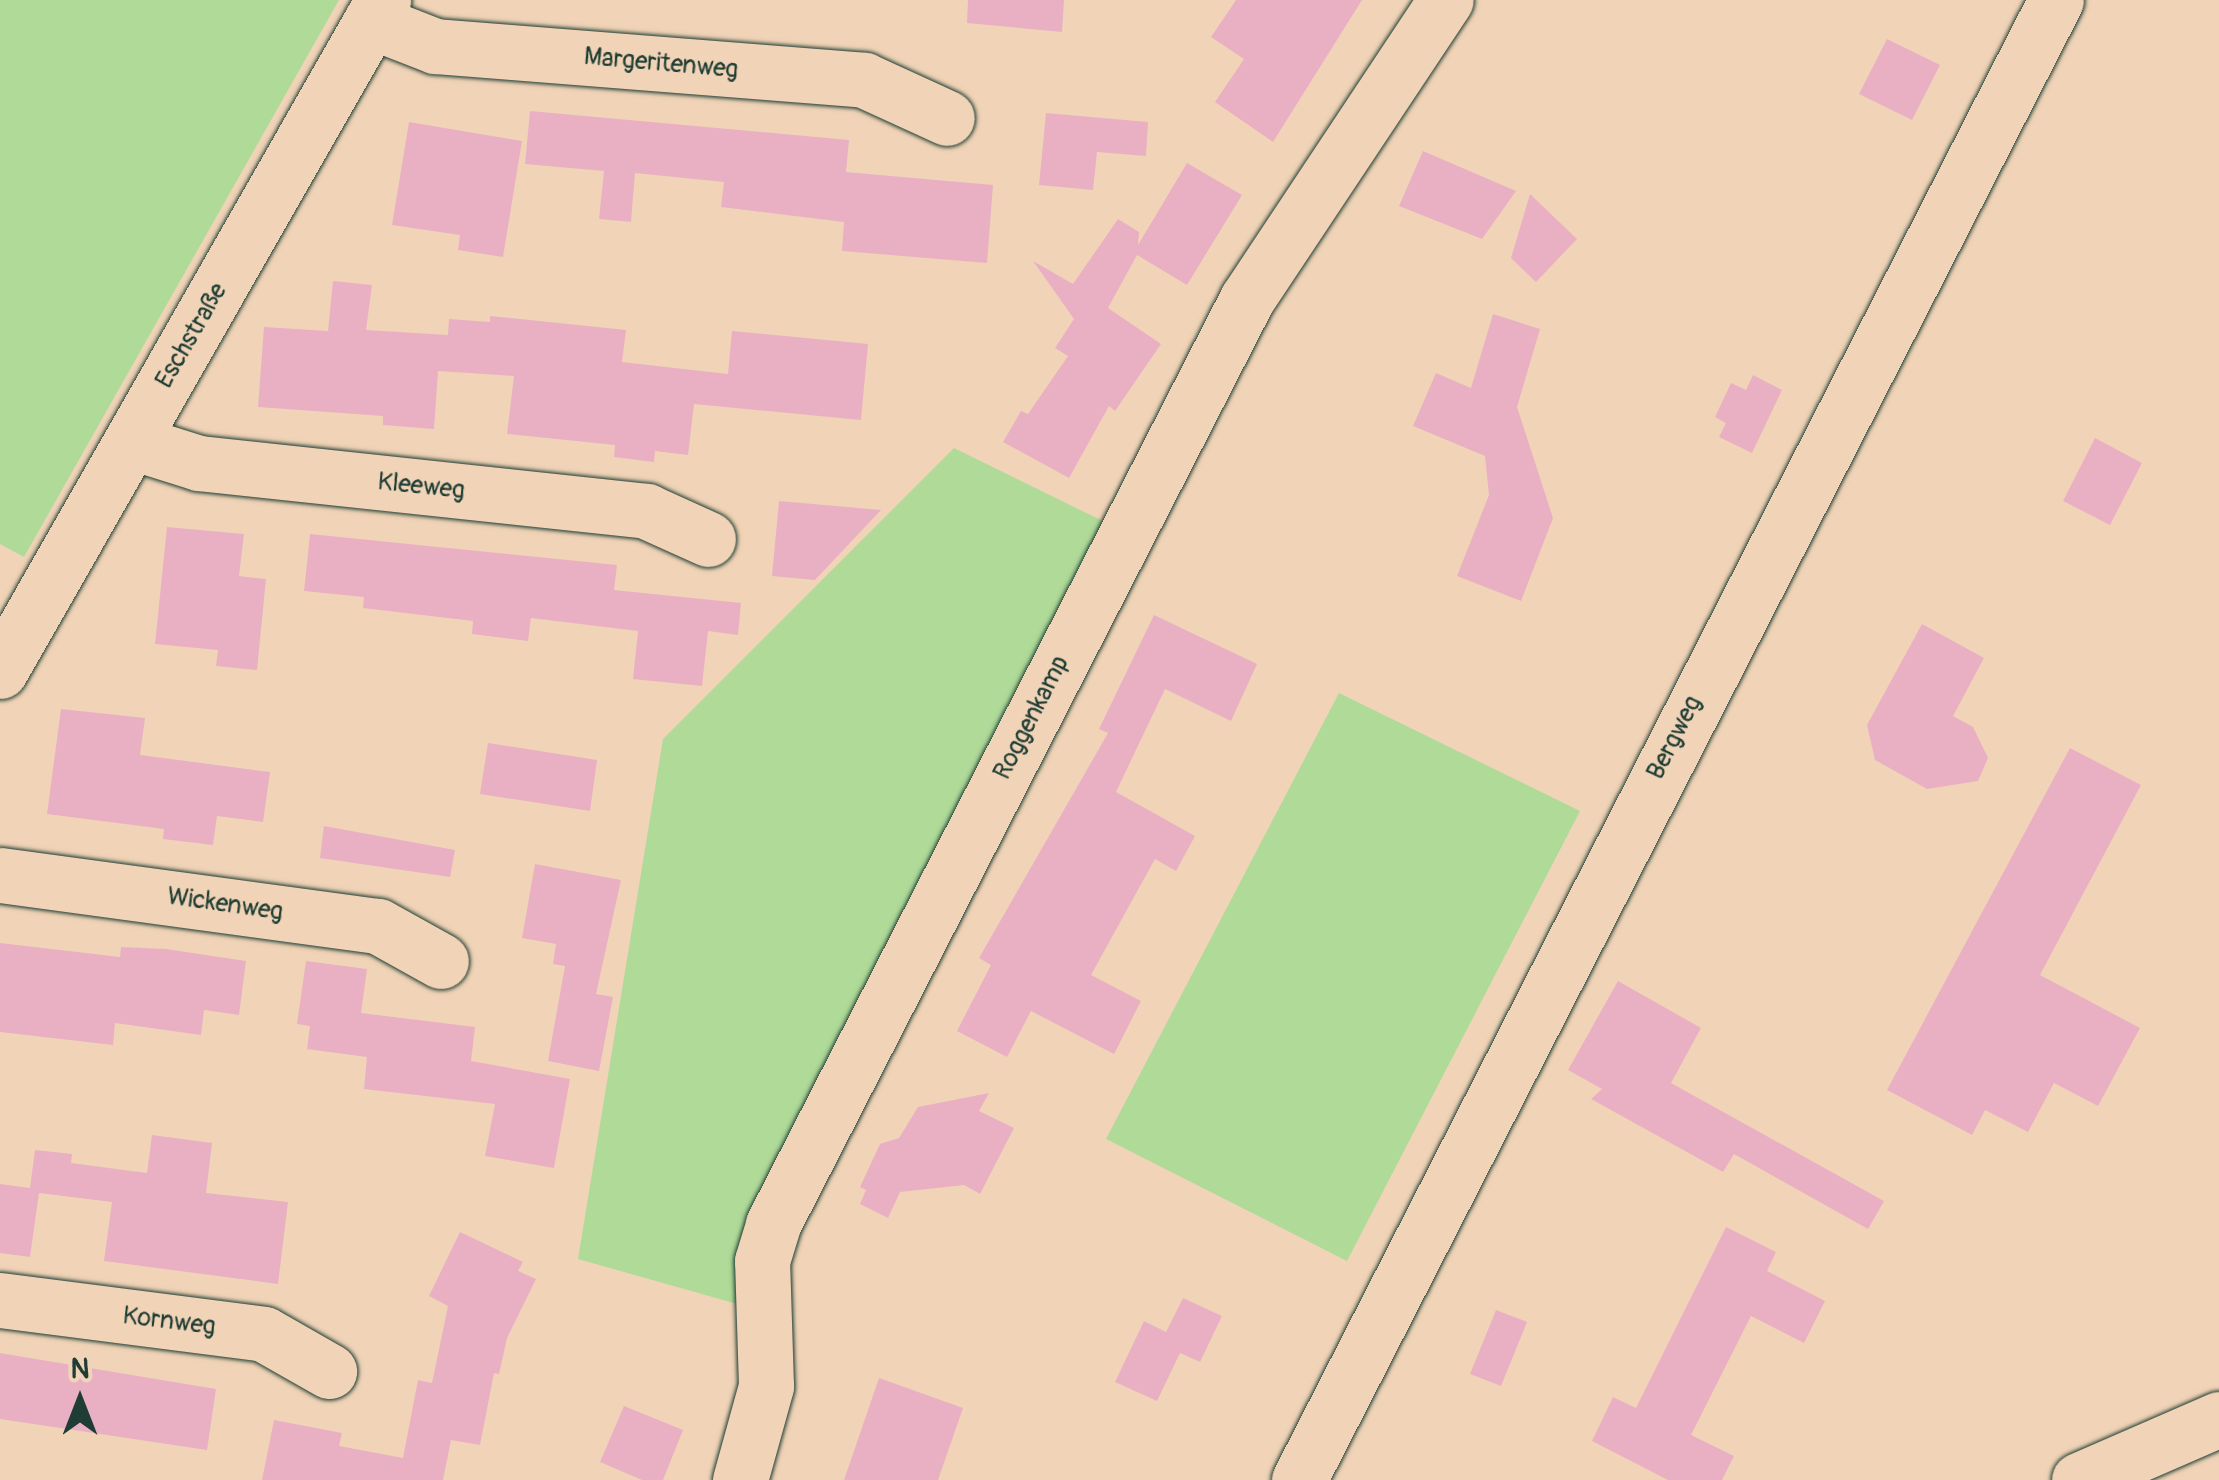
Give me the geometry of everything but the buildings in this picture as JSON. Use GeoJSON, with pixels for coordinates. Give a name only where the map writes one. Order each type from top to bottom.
{"type":"FeatureCollection","features":[{"type":"Feature","properties":{"kind":"street","name":"Roggenkamp"},"geometry":{"type":"LineString","coordinates":[[740,1480],[766,1386],[762,1261],[773,1224],[1247,299],[1446,0]]}},
{"type":"Feature","properties":{"kind":"street","name":"Bergweg"},"geometry":{"type":"LineString","coordinates":[[1299,1480],[2056,0]]}},
{"type":"Feature","properties":{"kind":"street","name":"Margeritenweg"},"geometry":{"type":"LineString","coordinates":[[377,10],[435,46],[864,80],[947,118]]}},
{"type":"Feature","properties":{"kind":"street","name":"Eschstraße"},"geometry":{"type":"LineString","coordinates":[[0,670],[377,10]]}},
{"type":"Feature","properties":{"kind":"street","name":"Kleeweg"},"geometry":{"type":"LineString","coordinates":[[132,442],[199,463],[646,512],[708,539]]}},
{"type":"Feature","properties":{"kind":"street","name":"Wickenweg"},"geometry":{"type":"LineString","coordinates":[[0,876],[378,926],[441,962]]}},
{"type":"Feature","properties":{"kind":"street","name":"Kornweg"},"geometry":{"type":"LineString","coordinates":[[0,1300],[264,1334],[329,1371]]}},
{"type":"Feature","properties":{"kind":"street"},"geometry":{"type":"LineString","coordinates":[[2079,1480],[2219,1419]]}},
{"type":"Feature","properties":{"kind":"green space"},"geometry":{"type":"Polygon","coordinates":[[[0,0],[339,0],[24,557],[0,544],[0,0]]]}},
{"type":"Feature","properties":{"kind":"green space"},"geometry":{"type":"Polygon","coordinates":[[[954,448],[1127,533],[762,1311],[578,1259],[663,739],[954,448]]]}},
{"type":"Feature","properties":{"kind":"green space"},"geometry":{"type":"Polygon","coordinates":[[[1339,693],[1580,811],[1347,1261],[1106,1139],[1339,693]]]}}]}
